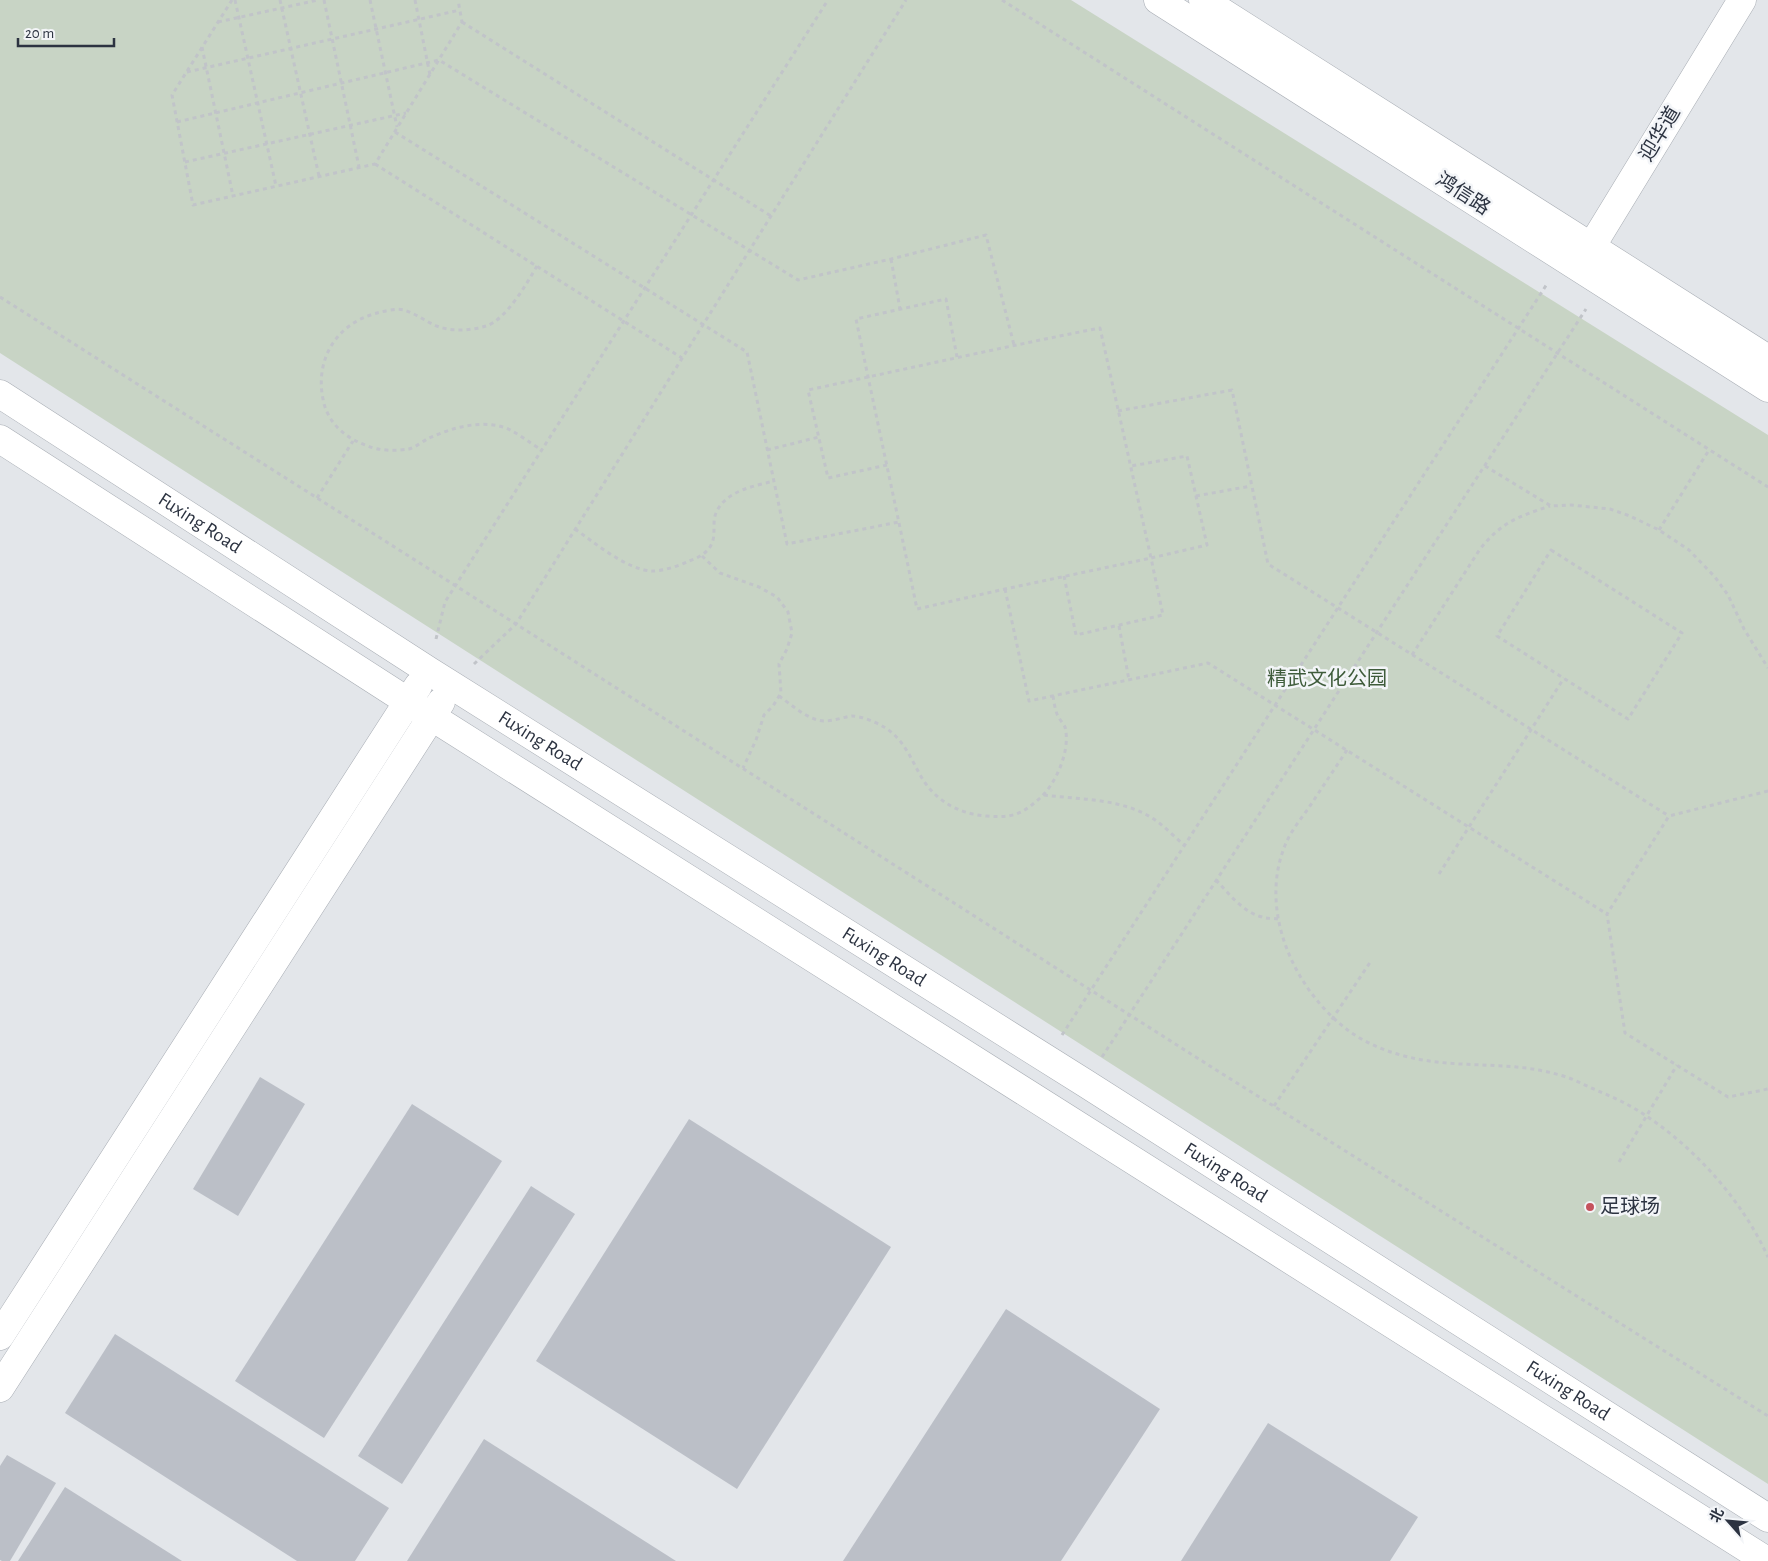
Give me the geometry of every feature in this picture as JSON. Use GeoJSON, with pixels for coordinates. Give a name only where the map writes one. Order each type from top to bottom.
{"type":"FeatureCollection","features":[{"type":"Feature","properties":{"kind":"street","name":"鸿信路"},"geometry":{"type":"LineString","coordinates":[[1158,0],[1578,257],[1768,360]]}},
{"type":"Feature","properties":{"kind":"street","name":"鸿信路"},"geometry":{"type":"LineString","coordinates":[[1203,0],[1578,257],[1603,283],[1768,388]]}},
{"type":"Feature","properties":{"kind":"street","name":"迎华道"},"geometry":{"type":"LineString","coordinates":[[1578,257],[1742,0]]}},
{"type":"Feature","properties":{"kind":"street","name":"Fuxing Road"},"geometry":{"type":"LineString","coordinates":[[0,394],[429,671],[1046,1059],[1768,1518]]}},
{"type":"Feature","properties":{"kind":"street","name":"Fuxing Road"},"geometry":{"type":"LineString","coordinates":[[0,439],[432,717],[1767,1561]]}},
{"type":"Feature","properties":{"kind":"street"},"geometry":{"type":"LineString","coordinates":[[0,1336],[408,700],[429,671]]}},
{"type":"Feature","properties":{"kind":"street"},"geometry":{"type":"LineString","coordinates":[[0,1388],[452,685]]}},
{"type":"Feature","properties":{"kind":"path"},"geometry":{"type":"LineString","coordinates":[[234,0],[276,186]]}},
{"type":"Feature","properties":{"kind":"path"},"geometry":{"type":"LineString","coordinates":[[234,0],[172,95],[193,205],[375,164],[462,22],[458,0]]}},
{"type":"Feature","properties":{"kind":"path"},"geometry":{"type":"LineString","coordinates":[[280,0],[319,176]]}},
{"type":"Feature","properties":{"kind":"path"},"geometry":{"type":"LineString","coordinates":[[218,22],[318,0]]}},
{"type":"Feature","properties":{"kind":"path"},"geometry":{"type":"LineString","coordinates":[[324,0],[359,168]]}},
{"type":"Feature","properties":{"kind":"path"},"geometry":{"type":"LineString","coordinates":[[370,0],[397,128]]}},
{"type":"Feature","properties":{"kind":"path"},"geometry":{"type":"LineString","coordinates":[[415,0],[430,75]]}},
{"type":"Feature","properties":{"kind":"path"},"geometry":{"type":"LineString","coordinates":[[429,671],[445,602],[828,0]]}},
{"type":"Feature","properties":{"kind":"path"},"geometry":{"type":"LineString","coordinates":[[452,685],[516,624],[906,0]]}},
{"type":"Feature","properties":{"kind":"path"},"geometry":{"type":"LineString","coordinates":[[1002,0],[1768,487]]}},
{"type":"Feature","properties":{"kind":"path"},"geometry":{"type":"LineString","coordinates":[[186,72],[460,10]]}},
{"type":"Feature","properties":{"kind":"path"},"geometry":{"type":"LineString","coordinates":[[462,22],[771,216]]}},
{"type":"Feature","properties":{"kind":"path"},"geometry":{"type":"LineString","coordinates":[[202,47],[233,196]]}},
{"type":"Feature","properties":{"kind":"path"},"geometry":{"type":"LineString","coordinates":[[177,122],[439,60],[798,280],[986,235],[1014,345]]}},
{"type":"Feature","properties":{"kind":"path"},"geometry":{"type":"LineString","coordinates":[[185,162],[406,114]]}},
{"type":"Feature","properties":{"kind":"path"},"geometry":{"type":"LineString","coordinates":[[395,132],[747,352],[787,544],[899,522]]}},
{"type":"Feature","properties":{"kind":"path"},"geometry":{"type":"LineString","coordinates":[[375,164],[682,358]]}},
{"type":"Feature","properties":{"kind":"path"},"geometry":{"type":"LineString","coordinates":[[1046,1059],[1518,329],[1578,257]]}},
{"type":"Feature","properties":{"kind":"path"},"geometry":{"type":"LineString","coordinates":[[891,259],[900,310]]}},
{"type":"Feature","properties":{"kind":"path"},"geometry":{"type":"LineString","coordinates":[[537,266],[518,298],[489,326],[454,330],[437,326],[402,309],[370,315],[350,325],[334,340],[326,356],[322,374],[321,393],[327,412],[339,430],[353,441],[372,448],[389,450],[410,448],[445,431],[468,425],[485,425],[504,427],[542,450]]}},
{"type":"Feature","properties":{"kind":"path"},"geometry":{"type":"LineString","coordinates":[[1085,1084],[1603,283]]}},
{"type":"Feature","properties":{"kind":"path"},"geometry":{"type":"LineString","coordinates":[[0,297],[1274,1106],[1768,1416]]}},
{"type":"Feature","properties":{"kind":"path"},"geometry":{"type":"LineString","coordinates":[[957,357],[946,299],[856,319],[917,609],[1004,588],[1207,545],[1187,456],[1130,466]]}},
{"type":"Feature","properties":{"kind":"path"},"geometry":{"type":"LineString","coordinates":[[887,465],[828,478],[808,390],[1100,328],[1163,615],[1076,635],[1064,576]]}},
{"type":"Feature","properties":{"kind":"path"},"geometry":{"type":"LineString","coordinates":[[1118,411],[1232,390],[1268,564],[1669,816]]}},
{"type":"Feature","properties":{"kind":"path"},"geometry":{"type":"LineString","coordinates":[[768,450],[819,437]]}},
{"type":"Feature","properties":{"kind":"path"},"geometry":{"type":"LineString","coordinates":[[317,498],[353,441]]}},
{"type":"Feature","properties":{"kind":"path"},"geometry":{"type":"LineString","coordinates":[[1658,530],[1709,450]]}},
{"type":"Feature","properties":{"kind":"path"},"geometry":{"type":"LineString","coordinates":[[1485,466],[1551,506]]}},
{"type":"Feature","properties":{"kind":"path"},"geometry":{"type":"LineString","coordinates":[[575,529],[623,561],[652,571],[685,563],[702,556],[712,543],[716,513],[725,501],[742,489],[774,481]]}},
{"type":"Feature","properties":{"kind":"path"},"geometry":{"type":"LineString","coordinates":[[1196,496],[1251,486]]}},
{"type":"Feature","properties":{"kind":"path"},"geometry":{"type":"LineString","coordinates":[[1412,654],[1480,549],[1492,534],[1510,521],[1527,514],[1551,506],[1571,505],[1610,509],[1630,516],[1658,530],[1689,550],[1715,577],[1728,595],[1744,629],[1768,668]]}},
{"type":"Feature","properties":{"kind":"path"},"geometry":{"type":"LineString","coordinates":[[1551,550],[1682,633],[1628,719],[1564,678],[1497,636],[1551,550]]}},
{"type":"Feature","properties":{"kind":"path"},"geometry":{"type":"LineString","coordinates":[[702,556],[720,573],[777,597],[788,612],[792,633],[780,664],[781,693],[764,715],[756,740],[743,768]]}},
{"type":"Feature","properties":{"kind":"path"},"geometry":{"type":"LineString","coordinates":[[1004,588],[1030,701],[1208,663],[1607,914]]}},
{"type":"Feature","properties":{"kind":"path"},"geometry":{"type":"LineString","coordinates":[[1119,626],[1129,680]]}},
{"type":"Feature","properties":{"kind":"path"},"geometry":{"type":"LineString","coordinates":[[1439,874],[1564,678]]}},
{"type":"Feature","properties":{"kind":"path"},"geometry":{"type":"LineString","coordinates":[[779,696],[812,717],[824,721],[853,716],[883,726],[895,735],[903,745],[919,774],[936,796],[948,806],[976,816],[1007,818],[1020,814],[1044,795],[1062,766],[1065,727],[1057,713],[1053,696]]}},
{"type":"Feature","properties":{"kind":"path"},"geometry":{"type":"LineString","coordinates":[[1347,750],[1292,832],[1284,848],[1278,868],[1276,902],[1281,935],[1297,969],[1319,1003],[1349,1031],[1368,1042],[1399,1054],[1417,1059],[1452,1064],[1517,1066],[1566,1077],[1616,1099],[1646,1117],[1685,1147],[1727,1191],[1752,1228],[1768,1257]]}},
{"type":"Feature","properties":{"kind":"path"},"geometry":{"type":"LineString","coordinates":[[1768,791],[1669,816],[1607,914],[1625,1033],[1728,1097],[1768,1089]]}},
{"type":"Feature","properties":{"kind":"path"},"geometry":{"type":"LineString","coordinates":[[1044,795],[1118,804],[1137,810],[1157,822],[1184,845]]}},
{"type":"Feature","properties":{"kind":"path"},"geometry":{"type":"LineString","coordinates":[[1216,880],[1248,911],[1262,917],[1278,919]]}},
{"type":"Feature","properties":{"kind":"path"},"geometry":{"type":"LineString","coordinates":[[1274,1106],[1371,961]]}},
{"type":"Feature","properties":{"kind":"path"},"geometry":{"type":"LineString","coordinates":[[1619,1162],[1677,1065]]}},
{"type":"Feature","properties":{"kind":"green space","name":"精武文化公园"},"geometry":{"type":"Polygon","coordinates":[[[0,0],[1071,0],[1768,435],[1768,1484],[0,353],[0,0]]]}},
{"type":"Feature","properties":{"kind":"building"},"geometry":{"type":"Polygon","coordinates":[[[260,1077],[305,1104],[238,1216],[193,1189],[260,1077]]]}},
{"type":"Feature","properties":{"kind":"building"},"geometry":{"type":"Polygon","coordinates":[[[412,1104],[502,1161],[324,1438],[235,1381],[412,1104]]]}},
{"type":"Feature","properties":{"kind":"building"},"geometry":{"type":"Polygon","coordinates":[[[689,1119],[891,1247],[737,1489],[536,1361],[689,1119]]]}},
{"type":"Feature","properties":{"kind":"building"},"geometry":{"type":"Polygon","coordinates":[[[531,1186],[575,1214],[402,1484],[358,1456],[531,1186]]]}},
{"type":"Feature","properties":{"kind":"building"},"geometry":{"type":"Polygon","coordinates":[[[1006,1309],[1160,1409],[1061,1561],[843,1561],[1006,1309]]]}},
{"type":"Feature","properties":{"kind":"building"},"geometry":{"type":"Polygon","coordinates":[[[115,1334],[389,1508],[355,1561],[297,1561],[65,1413],[115,1334]]]}},
{"type":"Feature","properties":{"kind":"building"},"geometry":{"type":"Polygon","coordinates":[[[1268,1423],[1418,1517],[1390,1561],[1181,1561],[1268,1423]]]}},
{"type":"Feature","properties":{"kind":"building"},"geometry":{"type":"Polygon","coordinates":[[[484,1439],[676,1561],[407,1561],[484,1439]]]}},
{"type":"Feature","properties":{"kind":"building"},"geometry":{"type":"Polygon","coordinates":[[[7,1455],[56,1483],[10,1561],[2,1561],[0,1560],[0,1466],[7,1455]]]}},
{"type":"Feature","properties":{"kind":"building"},"geometry":{"type":"Polygon","coordinates":[[[65,1487],[182,1561],[18,1561],[65,1487]]]}},
{"type":"Feature","properties":{"kind":"place","name":"足球场"},"geometry":{"type":"Point","coordinates":[1590,1207]}}]}
